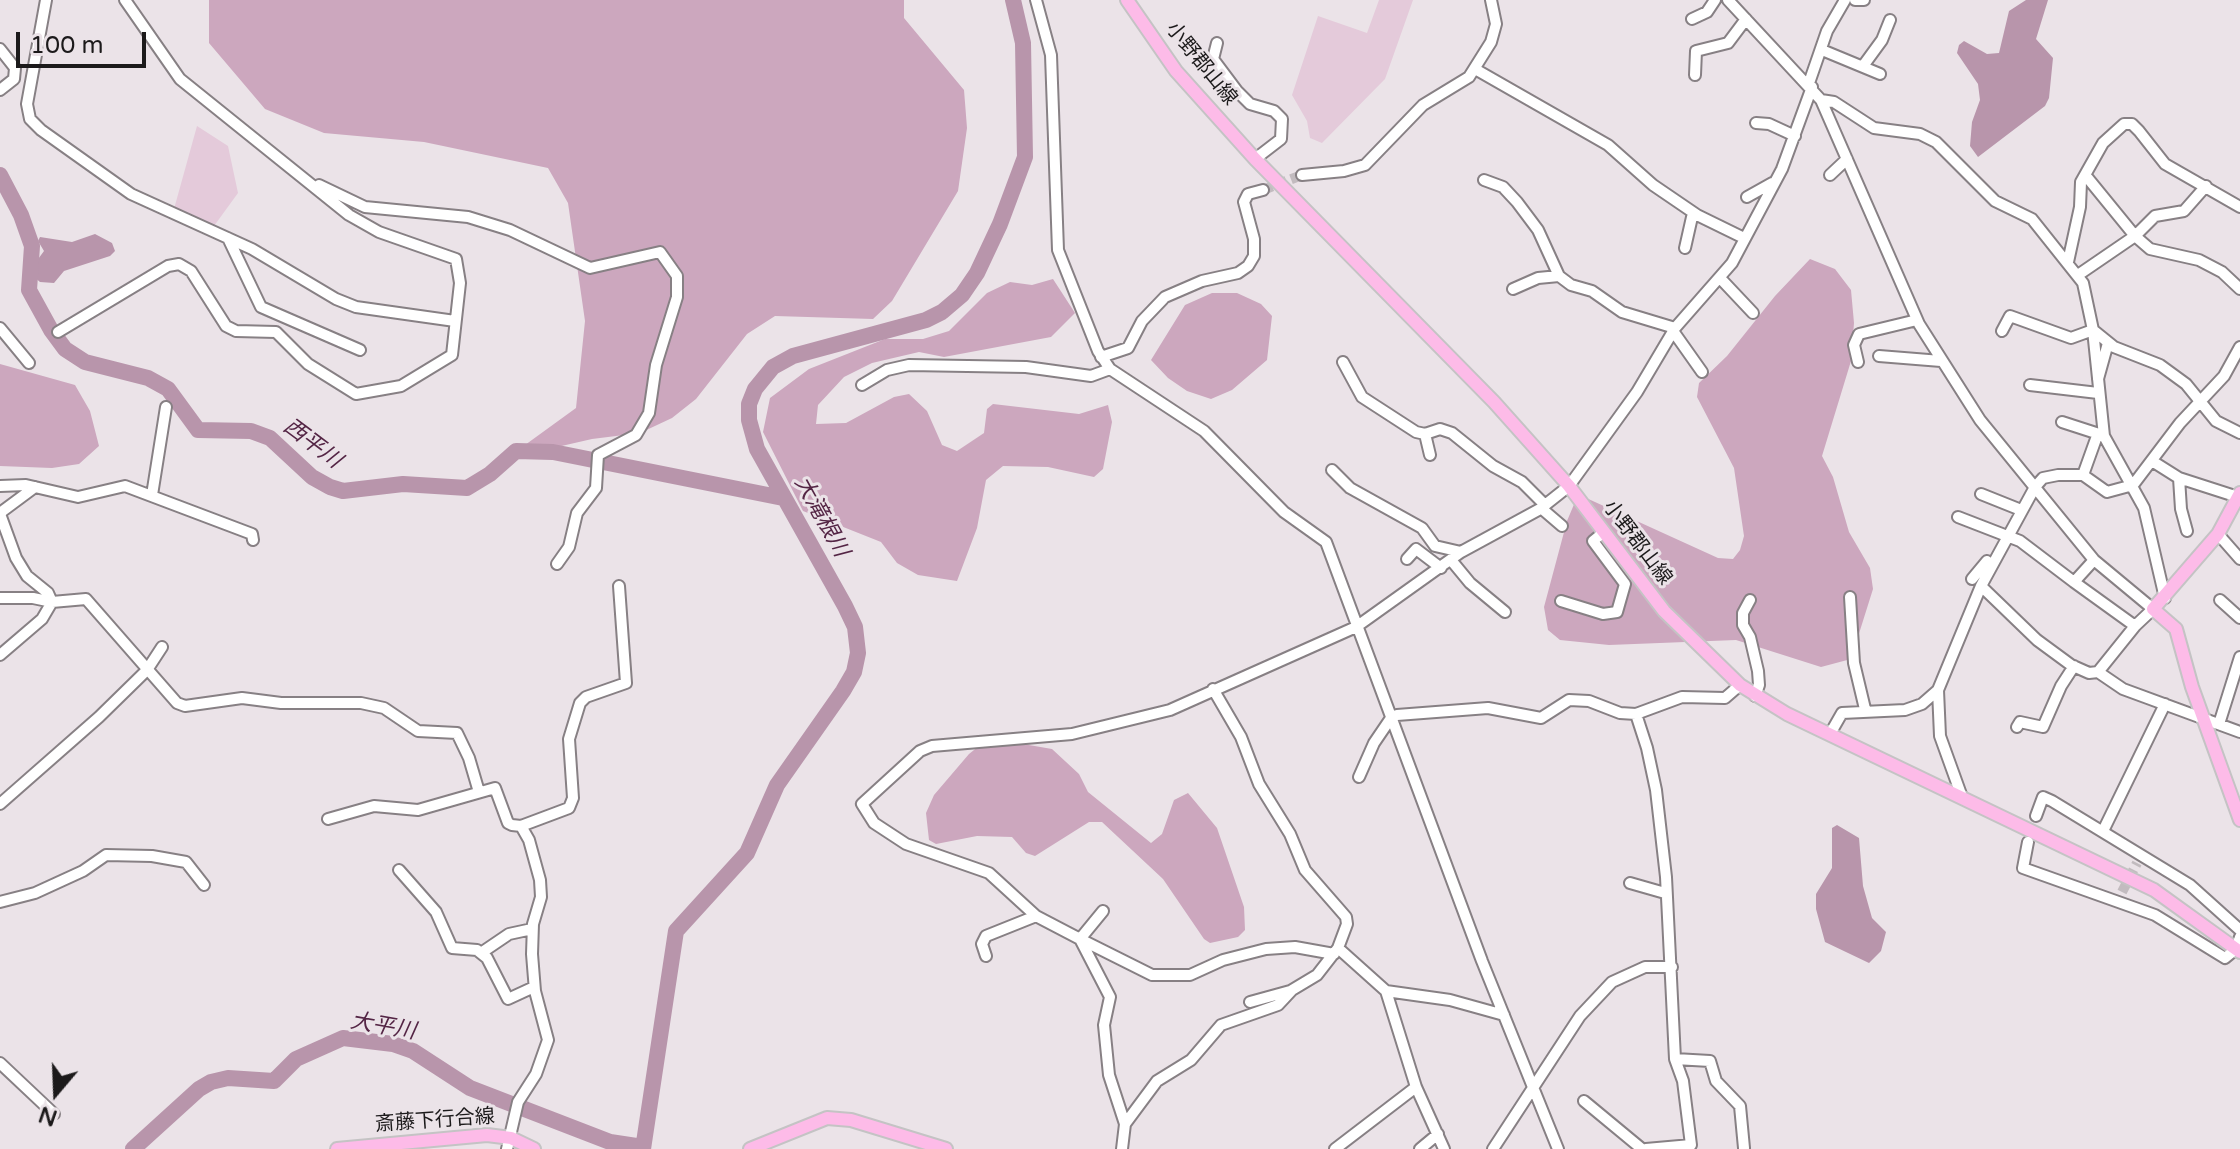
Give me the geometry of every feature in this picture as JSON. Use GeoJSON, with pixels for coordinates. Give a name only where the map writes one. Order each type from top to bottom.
{"type":"FeatureCollection","features":[{"type":"Feature","properties":{"kind":"main road","name":"小野郡山線"},"geometry":{"type":"LineString","coordinates":[[1127,0],[1176,71],[1255,159],[1429,332],[1569,486],[1690,640],[1740,685],[1755,696],[1830,734],[2154,890],[2239,946]]}},
{"type":"Feature","properties":{"kind":"main road"},"geometry":{"type":"LineString","coordinates":[[2239,495],[2218,534],[2153,609],[2176,629],[2203,718],[2240,820]]}},
{"type":"Feature","properties":{"kind":"main road"},"geometry":{"type":"LineString","coordinates":[[750,1149],[827,1118],[851,1120],[946,1149]]}},
{"type":"Feature","properties":{"kind":"main road","name":"斎藤下行合線"},"geometry":{"type":"LineString","coordinates":[[337,1149],[478,1135],[534,1149]]}},
{"type":"Feature","properties":{"kind":"street"},"geometry":{"type":"LineString","coordinates":[[46,0],[28,97],[30,119],[131,194],[275,261],[336,299],[356,307],[455,321]]}},
{"type":"Feature","properties":{"kind":"street"},"geometry":{"type":"LineString","coordinates":[[58,332],[168,266],[179,264],[191,271],[226,326],[236,331],[276,332],[308,364],[356,394],[401,386],[452,355],[460,283],[460,267],[456,259],[365,225],[180,79],[125,0]]}},
{"type":"Feature","properties":{"kind":"street"},"geometry":{"type":"LineString","coordinates":[[1036,0],[1051,55],[1058,250],[1101,357],[1110,369],[1204,431],[1284,512],[1326,542],[1504,1015],[1558,1149]]}},
{"type":"Feature","properties":{"kind":"street"},"geometry":{"type":"LineString","coordinates":[[1302,175],[1344,171],[1365,165],[1423,105],[1469,77],[1491,42],[1496,24],[1491,0]]}},
{"type":"Feature","properties":{"kind":"street"},"geometry":{"type":"LineString","coordinates":[[1692,19],[1702,17],[1715,0]]}},
{"type":"Feature","properties":{"kind":"street"},"geometry":{"type":"LineString","coordinates":[[1728,0],[1821,100],[1917,320],[1980,420],[2094,560],[2153,609],[2098,672]]}},
{"type":"Feature","properties":{"kind":"street"},"geometry":{"type":"LineString","coordinates":[[1504,1015],[1450,1000],[1386,991],[1336,951],[1295,947],[1266,949],[1223,960],[1190,975],[1161,977],[1036,916],[989,873],[906,844],[874,823],[862,804],[920,751],[932,746],[1021,740],[1120,725],[1170,710],[1356,627],[1461,552],[1543,506],[1569,486],[1637,392],[1674,330],[1720,278],[1744,238],[1795,136],[1827,31],[1845,0]]}},
{"type":"Feature","properties":{"kind":"street"},"geometry":{"type":"LineString","coordinates":[[1855,0],[1864,0]]}},
{"type":"Feature","properties":{"kind":"street"},"geometry":{"type":"LineString","coordinates":[[1695,75],[1696,51],[1728,43],[1746,19]]}},
{"type":"Feature","properties":{"kind":"street"},"geometry":{"type":"LineString","coordinates":[[1863,66],[1882,40],[1890,20]]}},
{"type":"Feature","properties":{"kind":"street"},"geometry":{"type":"LineString","coordinates":[[1217,43],[1214,63],[1237,91],[1250,104],[1274,111],[1282,119],[1281,139],[1255,159]]}},
{"type":"Feature","properties":{"kind":"street"},"geometry":{"type":"LineString","coordinates":[[0,49],[15,68],[14,79],[0,90]]}},
{"type":"Feature","properties":{"kind":"street"},"geometry":{"type":"LineString","coordinates":[[1822,50],[1880,74]]}},
{"type":"Feature","properties":{"kind":"street"},"geometry":{"type":"LineString","coordinates":[[1475,69],[1608,145],[1653,185],[1697,215],[1744,238]]}},
{"type":"Feature","properties":{"kind":"street"},"geometry":{"type":"LineString","coordinates":[[1821,100],[1834,102],[1874,128],[1931,139],[1963,166],[1995,201],[2032,219],[2078,275],[2083,283],[2093,330],[2101,432],[2144,508],[2165,598]]}},
{"type":"Feature","properties":{"kind":"street"},"geometry":{"type":"LineString","coordinates":[[1756,123],[1769,124],[1795,136]]}},
{"type":"Feature","properties":{"kind":"street"},"geometry":{"type":"LineString","coordinates":[[2068,262],[2080,207],[2079,187],[2103,143],[2124,124],[2132,124],[2165,164],[2240,207]]}},
{"type":"Feature","properties":{"kind":"street"},"geometry":{"type":"LineString","coordinates":[[1830,175],[1847,159]]}},
{"type":"Feature","properties":{"kind":"street"},"geometry":{"type":"LineString","coordinates":[[2086,176],[2135,236],[2155,251],[2199,260],[2214,267],[2240,289]]}},
{"type":"Feature","properties":{"kind":"street"},"geometry":{"type":"LineString","coordinates":[[307,179],[365,207],[413,209],[482,221],[590,268],[660,252],[677,276],[677,297],[656,365],[649,413],[636,435],[598,455],[596,488],[577,513],[569,547],[557,564]]}},
{"type":"Feature","properties":{"kind":"street"},"geometry":{"type":"LineString","coordinates":[[1484,180],[1503,187],[1517,202],[1538,230],[1559,276],[1571,285],[1592,291],[1622,312],[1674,330],[1702,372]]}},
{"type":"Feature","properties":{"kind":"street"},"geometry":{"type":"LineString","coordinates":[[1747,197],[1772,183]]}},
{"type":"Feature","properties":{"kind":"street"},"geometry":{"type":"LineString","coordinates":[[2078,275],[2135,236],[2155,216],[2184,211],[2206,186]]}},
{"type":"Feature","properties":{"kind":"street"},"geometry":{"type":"LineString","coordinates":[[1101,357],[1128,348],[1142,321],[1165,297],[1202,281],[1238,273],[1248,266],[1254,256],[1254,239],[1244,202],[1248,194],[1263,190]]}},
{"type":"Feature","properties":{"kind":"street"},"geometry":{"type":"LineString","coordinates":[[1685,248],[1692,217],[1697,215]]}},
{"type":"Feature","properties":{"kind":"street"},"geometry":{"type":"LineString","coordinates":[[228,238],[261,307],[360,350]]}},
{"type":"Feature","properties":{"kind":"street"},"geometry":{"type":"LineString","coordinates":[[1513,289],[1538,278],[1559,276]]}},
{"type":"Feature","properties":{"kind":"street"},"geometry":{"type":"LineString","coordinates":[[1720,278],[1753,313]]}},
{"type":"Feature","properties":{"kind":"street"},"geometry":{"type":"LineString","coordinates":[[2002,331],[2010,316],[2071,338],[2093,330]]}},
{"type":"Feature","properties":{"kind":"street"},"geometry":{"type":"LineString","coordinates":[[1858,362],[1854,345],[1859,334],[1917,320]]}},
{"type":"Feature","properties":{"kind":"street"},"geometry":{"type":"LineString","coordinates":[[0,328],[29,363]]}},
{"type":"Feature","properties":{"kind":"street"},"geometry":{"type":"LineString","coordinates":[[2093,330],[2108,343],[2153,359],[2186,384],[2216,421],[2240,433]]}},
{"type":"Feature","properties":{"kind":"street"},"geometry":{"type":"LineString","coordinates":[[2097,381],[2108,343]]}},
{"type":"Feature","properties":{"kind":"street"},"geometry":{"type":"LineString","coordinates":[[1962,797],[1940,736],[1938,690],[1976,582],[2035,487],[2048,476],[2083,475],[2107,492],[2133,485],[2200,401],[2224,376],[2240,347]]}},
{"type":"Feature","properties":{"kind":"street"},"geometry":{"type":"LineString","coordinates":[[1879,356],[1941,361]]}},
{"type":"Feature","properties":{"kind":"street"},"geometry":{"type":"LineString","coordinates":[[1343,362],[1362,397],[1416,432],[1425,434],[1440,429],[1452,433],[1493,466],[1522,482],[1562,526]]}},
{"type":"Feature","properties":{"kind":"street"},"geometry":{"type":"LineString","coordinates":[[862,385],[887,370],[919,365],[1026,367],[1091,376],[1110,369]]}},
{"type":"Feature","properties":{"kind":"street"},"geometry":{"type":"LineString","coordinates":[[2030,385],[2098,393]]}},
{"type":"Feature","properties":{"kind":"street"},"geometry":{"type":"LineString","coordinates":[[152,495],[166,407]]}},
{"type":"Feature","properties":{"kind":"street"},"geometry":{"type":"LineString","coordinates":[[2062,422],[2101,432]]}},
{"type":"Feature","properties":{"kind":"street"},"geometry":{"type":"LineString","coordinates":[[2083,475],[2101,432]]}},
{"type":"Feature","properties":{"kind":"street"},"geometry":{"type":"LineString","coordinates":[[1425,434],[1430,455]]}},
{"type":"Feature","properties":{"kind":"street"},"geometry":{"type":"LineString","coordinates":[[2152,461],[2179,478],[2239,495]]}},
{"type":"Feature","properties":{"kind":"street"},"geometry":{"type":"LineString","coordinates":[[1332,470],[1350,488],[1422,528],[1435,546],[1461,552]]}},
{"type":"Feature","properties":{"kind":"street"},"geometry":{"type":"LineString","coordinates":[[2179,478],[2181,509],[2187,531]]}},
{"type":"Feature","properties":{"kind":"street"},"geometry":{"type":"LineString","coordinates":[[0,486],[35,487],[78,497],[125,486],[252,534],[253,540]]}},
{"type":"Feature","properties":{"kind":"street"},"geometry":{"type":"LineString","coordinates":[[35,487],[0,514],[16,558],[27,576],[48,593],[52,602]]}},
{"type":"Feature","properties":{"kind":"street"},"geometry":{"type":"LineString","coordinates":[[1981,494],[2021,510]]}},
{"type":"Feature","properties":{"kind":"street"},"geometry":{"type":"LineString","coordinates":[[1958,517],[2005,538],[2135,626]]}},
{"type":"Feature","properties":{"kind":"street"},"geometry":{"type":"LineString","coordinates":[[1561,601],[1603,614],[1617,612],[1625,584],[1593,541],[1604,532]]}},
{"type":"Feature","properties":{"kind":"street"},"geometry":{"type":"LineString","coordinates":[[2218,534],[2240,559]]}},
{"type":"Feature","properties":{"kind":"street"},"geometry":{"type":"LineString","coordinates":[[1407,559],[1416,549],[1441,568]]}},
{"type":"Feature","properties":{"kind":"street"},"geometry":{"type":"LineString","coordinates":[[1451,560],[1470,583],[1505,612]]}},
{"type":"Feature","properties":{"kind":"street"},"geometry":{"type":"LineString","coordinates":[[2074,582],[2094,560]]}},
{"type":"Feature","properties":{"kind":"street"},"geometry":{"type":"LineString","coordinates":[[1976,582],[2037,640],[2074,666],[2089,673],[2098,672],[2123,689],[2240,732]]}},
{"type":"Feature","properties":{"kind":"street"},"geometry":{"type":"LineString","coordinates":[[328,819],[374,806],[418,810],[495,788],[508,823],[521,826],[569,808],[573,798],[569,739],[580,703],[586,697],[626,683],[619,586]]}},
{"type":"Feature","properties":{"kind":"street"},"geometry":{"type":"LineString","coordinates":[[1850,597],[1854,663],[1865,709]]}},
{"type":"Feature","properties":{"kind":"street"},"geometry":{"type":"LineString","coordinates":[[0,598],[90,601],[147,670],[177,703],[185,706],[242,698],[281,703],[361,703],[384,708],[418,731],[457,733],[469,758],[479,792]]}},
{"type":"Feature","properties":{"kind":"street"},"geometry":{"type":"LineString","coordinates":[[1750,600],[1743,613],[1743,625],[1750,637],[1758,671],[1755,696]]}},
{"type":"Feature","properties":{"kind":"street"},"geometry":{"type":"LineString","coordinates":[[2220,600],[2240,618]]}},
{"type":"Feature","properties":{"kind":"street"},"geometry":{"type":"LineString","coordinates":[[0,655],[42,619],[52,602]]}},
{"type":"Feature","properties":{"kind":"street"},"geometry":{"type":"LineString","coordinates":[[0,804],[99,717],[147,670],[162,647]]}},
{"type":"Feature","properties":{"kind":"street"},"geometry":{"type":"LineString","coordinates":[[2219,724],[2240,657]]}},
{"type":"Feature","properties":{"kind":"street"},"geometry":{"type":"LineString","coordinates":[[2017,727],[2020,722],[2043,727],[2061,686],[2074,666]]}},
{"type":"Feature","properties":{"kind":"street"},"geometry":{"type":"LineString","coordinates":[[1359,777],[1391,718],[1409,713],[1488,708],[1541,718],[1569,700],[1589,701],[1620,713],[1636,714],[1682,697],[1725,698],[1740,685]]}},
{"type":"Feature","properties":{"kind":"street"},"geometry":{"type":"LineString","coordinates":[[1213,689],[1241,737],[1259,784],[1290,834],[1305,870],[1346,917],[1347,924],[1336,951],[1317,975],[1292,990],[1250,1002]]}},
{"type":"Feature","properties":{"kind":"street"},"geometry":{"type":"LineString","coordinates":[[1830,734],[1842,713],[1865,709],[1905,710],[1922,704],[1938,690]]}},
{"type":"Feature","properties":{"kind":"street"},"geometry":{"type":"LineString","coordinates":[[2103,831],[2165,704]]}},
{"type":"Feature","properties":{"kind":"street"},"geometry":{"type":"LineString","coordinates":[[1584,1101],[1644,1149],[1691,1145],[1683,1081],[1675,1059],[1666,877],[1656,790],[1636,714]]}},
{"type":"Feature","properties":{"kind":"street"},"geometry":{"type":"LineString","coordinates":[[2036,816],[2043,797],[2103,831],[2138,860],[2190,885],[2240,930]]}},
{"type":"Feature","properties":{"kind":"street"},"geometry":{"type":"LineString","coordinates":[[509,1143],[518,1102],[536,1074],[548,1040],[534,987],[532,929],[541,897],[540,880],[529,840],[521,826]]}},
{"type":"Feature","properties":{"kind":"street"},"geometry":{"type":"LineString","coordinates":[[2028,842],[2023,868],[2121,897],[2225,958],[2239,946]]}},
{"type":"Feature","properties":{"kind":"street"},"geometry":{"type":"LineString","coordinates":[[0,902],[27,897],[83,871],[106,855],[152,856],[186,862],[204,885]]}},
{"type":"Feature","properties":{"kind":"street"},"geometry":{"type":"LineString","coordinates":[[399,870],[441,919],[452,948],[481,953],[498,976],[508,999],[534,987]]}},
{"type":"Feature","properties":{"kind":"street"},"geometry":{"type":"LineString","coordinates":[[1630,883],[1665,893]]}},
{"type":"Feature","properties":{"kind":"street"},"geometry":{"type":"LineString","coordinates":[[1080,939],[1103,911]]}},
{"type":"Feature","properties":{"kind":"street"},"geometry":{"type":"LineString","coordinates":[[986,956],[982,944],[986,936],[1036,916]]}},
{"type":"Feature","properties":{"kind":"street"},"geometry":{"type":"LineString","coordinates":[[481,953],[509,934],[532,929]]}},
{"type":"Feature","properties":{"kind":"street"},"geometry":{"type":"LineString","coordinates":[[1080,939],[1110,997],[1104,1025],[1109,1075],[1125,1124],[1122,1149]]}},
{"type":"Feature","properties":{"kind":"street"},"geometry":{"type":"LineString","coordinates":[[1493,1149],[1580,1016],[1612,982],[1645,967],[1672,967]]}},
{"type":"Feature","properties":{"kind":"street"},"geometry":{"type":"LineString","coordinates":[[1125,1124],[1157,1081],[1191,1060],[1221,1025],[1278,1005],[1292,990]]}},
{"type":"Feature","properties":{"kind":"street"},"geometry":{"type":"LineString","coordinates":[[1386,991],[1416,1087],[1444,1149]]}},
{"type":"Feature","properties":{"kind":"street"},"geometry":{"type":"LineString","coordinates":[[1675,1059],[1710,1061],[1716,1081],[1740,1106],[1744,1148]]}},
{"type":"Feature","properties":{"kind":"street"},"geometry":{"type":"LineString","coordinates":[[0,1063],[54,1114]]}},
{"type":"Feature","properties":{"kind":"street"},"geometry":{"type":"LineString","coordinates":[[1335,1149],[1416,1087]]}},
{"type":"Feature","properties":{"kind":"street"},"geometry":{"type":"LineString","coordinates":[[1420,1149],[1438,1134]]}},
{"type":"Feature","properties":{"kind":"shaded area"},"geometry":{"type":"Polygon","coordinates":[[[209,0],[904,0],[904,18],[964,90],[967,128],[958,191],[892,301],[873,319],[775,316],[747,334],[696,399],[672,418],[640,433],[592,439],[531,453],[525,445],[576,408],[585,321],[568,203],[548,168],[424,142],[324,133],[265,109],[209,43],[209,0]]]}},
{"type":"Feature","properties":{"kind":"shaded area"},"geometry":{"type":"Polygon","coordinates":[[[1379,0],[1413,0],[1385,79],[1322,143],[1310,138],[1307,121],[1292,95],[1318,16],[1367,33],[1379,0]]]}},
{"type":"Feature","properties":{"kind":"shaded area"},"geometry":{"type":"Polygon","coordinates":[[[2026,0],[2048,0],[2036,39],[2053,58],[2049,98],[2045,106],[1978,157],[1970,146],[1972,122],[1980,100],[1978,84],[1957,53],[1959,45],[1964,41],[1987,54],[1999,53],[2009,11],[2026,0]]]}},
{"type":"Feature","properties":{"kind":"shaded area"},"geometry":{"type":"Polygon","coordinates":[[[197,126],[228,146],[238,193],[214,226],[174,209],[197,126]]]}},
{"type":"Feature","properties":{"kind":"shaded area"},"geometry":{"type":"Polygon","coordinates":[[[95,234],[112,243],[115,251],[110,256],[64,271],[54,283],[40,282],[33,276],[33,266],[44,251],[38,241],[40,237],[72,242],[95,234]]]}},
{"type":"Feature","properties":{"kind":"shaded area"},"geometry":{"type":"Polygon","coordinates":[[[1810,259],[1835,269],[1851,290],[1854,323],[1851,361],[1822,456],[1833,477],[1849,532],[1870,568],[1873,589],[1851,659],[1821,667],[1736,640],[1609,645],[1560,640],[1548,630],[1544,607],[1567,521],[1575,502],[1584,497],[1718,558],[1733,559],[1740,550],[1744,536],[1734,468],[1697,397],[1699,383],[1727,356],[1775,296],[1810,259]]]}},
{"type":"Feature","properties":{"kind":"shaded area"},"geometry":{"type":"Polygon","coordinates":[[[1053,279],[1075,313],[1051,337],[944,357],[919,352],[872,363],[844,377],[818,405],[816,424],[846,423],[894,397],[909,394],[927,411],[942,445],[957,451],[984,433],[987,409],[993,404],[1079,414],[1108,405],[1112,422],[1103,469],[1094,477],[1048,467],[1003,466],[986,480],[977,528],[957,581],[918,575],[897,563],[881,542],[803,511],[763,432],[770,398],[809,369],[885,339],[923,339],[949,331],[987,293],[1010,282],[1032,285],[1053,279]]]}},
{"type":"Feature","properties":{"kind":"shaded area"},"geometry":{"type":"Polygon","coordinates":[[[1212,293],[1237,293],[1261,304],[1272,316],[1267,360],[1232,390],[1211,399],[1187,391],[1168,378],[1151,360],[1185,305],[1212,293]]]}},
{"type":"Feature","properties":{"kind":"shaded area"},"geometry":{"type":"Polygon","coordinates":[[[0,364],[75,385],[90,411],[99,446],[79,464],[52,468],[0,466],[0,364]]]}},
{"type":"Feature","properties":{"kind":"shaded area"},"geometry":{"type":"Polygon","coordinates":[[[1023,744],[1052,749],[1079,774],[1088,792],[1151,843],[1162,834],[1174,800],[1188,793],[1217,828],[1244,907],[1245,930],[1238,937],[1210,943],[1204,939],[1163,879],[1102,822],[1089,822],[1035,856],[1026,853],[1012,837],[977,836],[936,844],[929,840],[926,813],[934,795],[969,754],[979,746],[1023,744]]]}},
{"type":"Feature","properties":{"kind":"shaded area"},"geometry":{"type":"Polygon","coordinates":[[[1837,825],[1859,838],[1863,886],[1872,918],[1886,932],[1881,951],[1869,963],[1825,942],[1816,909],[1816,894],[1832,868],[1832,828],[1837,825]]]}},
{"type":"Feature","properties":{"kind":"waterway","name":"大滝根川"},"geometry":{"type":"LineString","coordinates":[[643,1149],[676,931],[747,853],[777,785],[843,691],[854,672],[858,653],[855,627],[845,606],[757,449],[749,420],[749,404],[755,389],[773,367],[793,356],[926,320],[942,312],[962,295],[977,273],[1000,224],[1025,157],[1023,43],[1013,0]]}},
{"type":"Feature","properties":{"kind":"waterway","name":"西平川"},"geometry":{"type":"LineString","coordinates":[[0,175],[21,215],[32,246],[29,290],[65,349],[85,362],[148,378],[168,389],[198,430],[251,431],[270,438],[312,477],[330,487],[343,491],[403,484],[467,488],[490,474],[516,451],[553,452],[783,498]]}},
{"type":"Feature","properties":{"kind":"waterway","name":"大平川"},"geometry":{"type":"LineString","coordinates":[[133,1149],[199,1089],[211,1082],[228,1078],[274,1081],[296,1059],[343,1038],[393,1044],[413,1051],[470,1088],[610,1142],[643,1147]]}},
{"type":"Feature","properties":{"kind":"tunnel"},"geometry":{"type":"LineString","coordinates":[[1263,190],[1302,175]]}},
{"type":"Feature","properties":{"kind":"tunnel"},"geometry":{"type":"LineString","coordinates":[[2122,892],[2137,863]]}}]}
